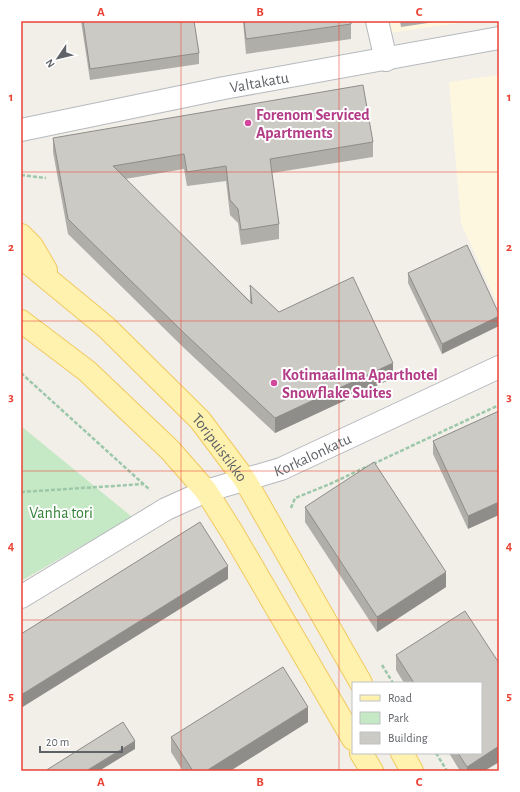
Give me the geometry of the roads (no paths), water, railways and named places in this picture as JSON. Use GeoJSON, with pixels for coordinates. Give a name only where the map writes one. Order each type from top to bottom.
{"type":"FeatureCollection","features":[{"type":"Feature","properties":{"kind":"main road"},"geometry":{"type":"LineString","coordinates":[[21,235],[32,246],[56,286]]}},
{"type":"Feature","properties":{"kind":"main road","name":"Toripuistikko"},"geometry":{"type":"LineString","coordinates":[[21,257],[106,327],[200,420],[245,480],[360,682]]}},
{"type":"Feature","properties":{"kind":"main road"},"geometry":{"type":"LineString","coordinates":[[21,321],[87,371],[170,450],[206,491],[232,532],[352,737]]}},
{"type":"Feature","properties":{"kind":"main road"},"geometry":{"type":"LineString","coordinates":[[362,754],[372,771]]}},
{"type":"Feature","properties":{"kind":"main road"},"geometry":{"type":"LineString","coordinates":[[403,754],[412,771]]}},
{"type":"Feature","properties":{"kind":"street"},"geometry":{"type":"LineString","coordinates":[[376,21],[386,60]]}},
{"type":"Feature","properties":{"kind":"street","name":"Valtakatu"},"geometry":{"type":"LineString","coordinates":[[21,130],[224,88],[386,60],[499,38]]}},
{"type":"Feature","properties":{"kind":"street","name":"Korkalonkatu"},"geometry":{"type":"LineString","coordinates":[[21,597],[166,509],[206,491],[281,469],[499,367]]}},
{"type":"Feature","properties":{"kind":"place","name":"Forenom Serviced Apartments"},"geometry":{"type":"Point","coordinates":[248,123]}},
{"type":"Feature","properties":{"kind":"place","name":"Kotimaailma Aparthotel Snowflake Suites"},"geometry":{"type":"Point","coordinates":[274,383]}},
{"type":"Feature","properties":{"kind":"park label","name":"Vanha tori"},"geometry":{"type":"Point","coordinates":[61,512]}}]}
